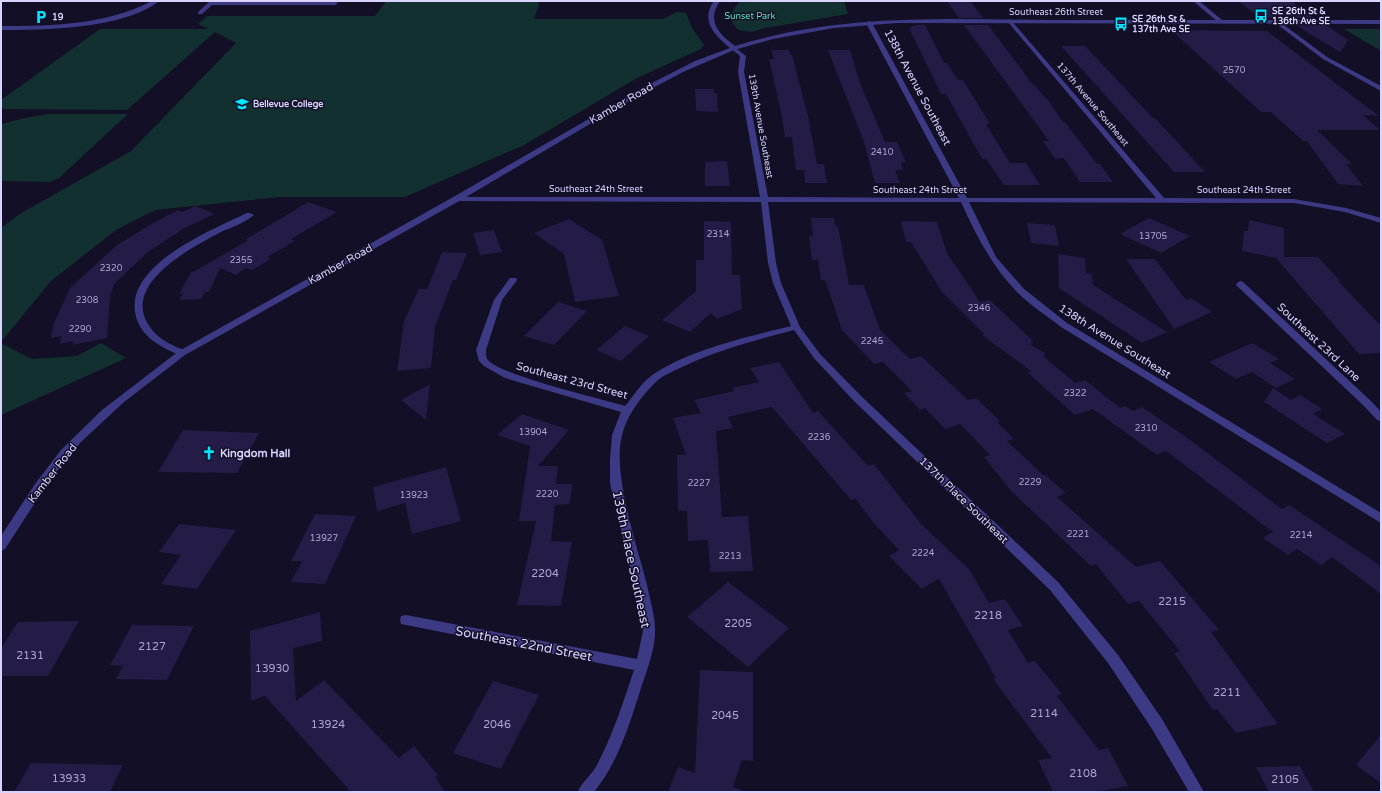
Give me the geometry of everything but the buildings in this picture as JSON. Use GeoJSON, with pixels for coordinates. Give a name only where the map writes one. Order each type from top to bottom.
{"type":"FeatureCollection","features":[{"type":"Feature","properties":{"kind":"street"},"geometry":{"type":"LineString","coordinates":[[1,28],[52,27],[88,23],[125,14],[156,1]]}},
{"type":"Feature","properties":{"kind":"street","name":"139th Avenue Southeast"},"geometry":{"type":"LineString","coordinates":[[717,1],[712,8],[711,24],[722,39],[743,56],[741,72],[764,198]]}},
{"type":"Feature","properties":{"kind":"street"},"geometry":{"type":"LineString","coordinates":[[1196,1],[1220,21]]}},
{"type":"Feature","properties":{"kind":"street"},"geometry":{"type":"LineString","coordinates":[[200,13],[212,2],[335,4]]}},
{"type":"Feature","properties":{"kind":"street","name":"Southeast 26th Street"},"geometry":{"type":"LineString","coordinates":[[733,48],[788,34],[837,26],[897,21],[1010,20],[1381,22]]}},
{"type":"Feature","properties":{"kind":"street","name":"137th Avenue Southeast"},"geometry":{"type":"LineString","coordinates":[[1010,20],[1161,200]]}},
{"type":"Feature","properties":{"kind":"street"},"geometry":{"type":"LineString","coordinates":[[1276,21],[1325,58],[1381,89]]}},
{"type":"Feature","properties":{"kind":"street","name":"138th Avenue Southeast"},"geometry":{"type":"LineString","coordinates":[[869,23],[964,200],[983,242],[993,258],[1021,291],[1042,309],[1070,329],[1381,519]]}},
{"type":"Feature","properties":{"kind":"street","name":"Kamber Road"},"geometry":{"type":"LineString","coordinates":[[1,546],[37,490],[64,454],[110,408],[182,353],[456,199],[641,91],[688,66],[733,48]]}},
{"type":"Feature","properties":{"kind":"street","name":"Southeast 24th Street"},"geometry":{"type":"LineString","coordinates":[[456,199],[764,198],[1294,201],[1346,210],[1381,220]]}},
{"type":"Feature","properties":{"kind":"street","name":"137th Place Southeast"},"geometry":{"type":"LineString","coordinates":[[764,198],[772,263],[777,284],[796,327],[817,356],[857,398],[1054,586],[1113,659],[1157,724],[1197,792]]}},
{"type":"Feature","properties":{"kind":"street"},"geometry":{"type":"LineString","coordinates":[[182,353],[156,339],[144,326],[138,312],[138,301],[142,288],[157,269],[180,251],[250,215]]}},
{"type":"Feature","properties":{"kind":"street","name":"Southeast 23rd Street"},"geometry":{"type":"LineString","coordinates":[[513,280],[498,300],[481,350],[482,358],[487,364],[508,376],[628,410],[653,379],[668,370],[700,355],[739,342],[796,327]]}},
{"type":"Feature","properties":{"kind":"street","name":"Southeast 23rd Lane"},"geometry":{"type":"LineString","coordinates":[[1240,284],[1381,418]]}},
{"type":"Feature","properties":{"kind":"street","name":"139th Place Southeast"},"geometry":{"type":"LineString","coordinates":[[586,792],[600,772],[618,735],[642,666],[649,631],[646,608],[616,483],[615,459],[617,435],[628,410]]}},
{"type":"Feature","properties":{"kind":"street","name":"Southeast 22nd Street"},"geometry":{"type":"LineString","coordinates":[[406,620],[642,666]]}},
{"type":"Feature","properties":{"kind":"green space","name":"Bellevue College"},"geometry":{"type":"Polygon","coordinates":[[[386,1],[540,1],[534,19],[663,19],[677,12],[686,13],[692,28],[704,45],[701,49],[637,78],[524,145],[405,197],[279,197],[155,210],[116,230],[51,281],[1,342],[1,228],[18,215],[131,151],[236,43],[215,32],[127,110],[1,109],[1,100],[100,29],[208,29],[198,24],[207,16],[375,16],[386,1]]]}},
{"type":"Feature","properties":{"kind":"green space","name":"Sunset Park"},"geometry":{"type":"Polygon","coordinates":[[[740,1],[844,1],[848,14],[765,28],[752,32],[738,30],[732,22],[731,13],[740,1]]]}},
{"type":"Feature","properties":{"kind":"green space"},"geometry":{"type":"Polygon","coordinates":[[[1344,29],[1381,29],[1381,51],[1344,29]]]}},
{"type":"Feature","properties":{"kind":"green space"},"geometry":{"type":"Polygon","coordinates":[[[49,114],[128,114],[59,178],[50,182],[1,181],[1,124],[49,114]]]}},
{"type":"Feature","properties":{"kind":"green space"},"geometry":{"type":"Polygon","coordinates":[[[1,343],[32,359],[77,356],[101,343],[126,358],[1,415],[1,343]]]}},
{"type":"Feature","properties":{"kind":"place","name":"SE 26th St & 136th Ave SE"},"geometry":{"type":"Point","coordinates":[1261,16]}},
{"type":"Feature","properties":{"kind":"place","name":"19"},"geometry":{"type":"Point","coordinates":[41,17]}},
{"type":"Feature","properties":{"kind":"place","name":"SE 26th St & 137th Ave SE"},"geometry":{"type":"Point","coordinates":[1121,24]}},
{"type":"Feature","properties":{"kind":"place","name":"Bellevue College"},"geometry":{"type":"Point","coordinates":[242,104]}},
{"type":"Feature","properties":{"kind":"place","name":"Kingdom Hall"},"geometry":{"type":"Point","coordinates":[209,453]}}]}
